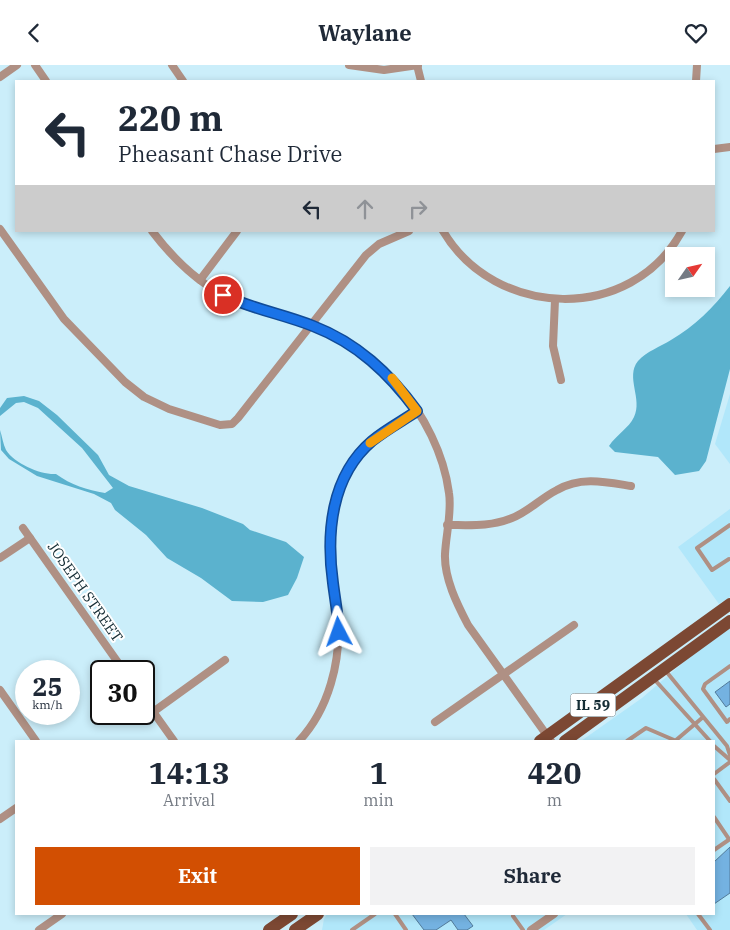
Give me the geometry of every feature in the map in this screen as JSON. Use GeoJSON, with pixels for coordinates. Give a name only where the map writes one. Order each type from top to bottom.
{"type":"FeatureCollection","features":[{"type":"Feature","properties":{"kind":"main road","name":"IL 59"},"geometry":{"type":"LineString","coordinates":[[546,740],[730,604]]}},
{"type":"Feature","properties":{"kind":"main road","name":"IL 59"},"geometry":{"type":"LineString","coordinates":[[567,740],[654,679],[730,621]]}},
{"type":"Feature","properties":{"kind":"main road"},"geometry":{"type":"LineString","coordinates":[[269,930],[291,915]]}},
{"type":"Feature","properties":{"kind":"main road"},"geometry":{"type":"LineString","coordinates":[[299,925],[316,915]]}},
{"type":"Feature","properties":{"kind":"street"},"geometry":{"type":"LineString","coordinates":[[0,77],[17,65]]}},
{"type":"Feature","properties":{"kind":"street"},"geometry":{"type":"LineString","coordinates":[[35,65],[45,80]]}},
{"type":"Feature","properties":{"kind":"street"},"geometry":{"type":"LineString","coordinates":[[172,65],[182,80]]}},
{"type":"Feature","properties":{"kind":"street"},"geometry":{"type":"LineString","coordinates":[[349,65],[384,71],[417,65],[422,80]]}},
{"type":"Feature","properties":{"kind":"street"},"geometry":{"type":"LineString","coordinates":[[696,80],[697,65]]}},
{"type":"Feature","properties":{"kind":"street"},"geometry":{"type":"LineString","coordinates":[[715,149],[730,147]]}},
{"type":"Feature","properties":{"kind":"street"},"geometry":{"type":"LineString","coordinates":[[0,229],[50,301],[77,334],[125,382],[144,397],[169,409],[220,425],[232,424],[312,326],[366,255],[379,244],[407,232]]}},
{"type":"Feature","properties":{"kind":"street"},"geometry":{"type":"LineString","coordinates":[[153,232],[173,257],[200,280],[248,307],[312,326],[337,337],[380,367],[398,385],[417,411],[432,437],[443,462],[449,495],[445,557],[456,599],[468,625],[504,675],[546,740]]}},
{"type":"Feature","properties":{"kind":"street"},"geometry":{"type":"LineString","coordinates":[[200,280],[236,232]]}},
{"type":"Feature","properties":{"kind":"street"},"geometry":{"type":"LineString","coordinates":[[444,232],[456,251],[490,280],[528,295],[555,300],[581,298],[606,293],[627,284],[665,254],[681,232]]}},
{"type":"Feature","properties":{"kind":"street"},"geometry":{"type":"LineString","coordinates":[[555,300],[553,346],[560,380]]}},
{"type":"Feature","properties":{"kind":"street"},"geometry":{"type":"LineString","coordinates":[[305,739],[334,676],[339,648],[338,616],[331,557],[331,530],[335,503],[344,475],[372,441],[417,411]]}},
{"type":"Feature","properties":{"kind":"street"},"geometry":{"type":"LineString","coordinates":[[447,525],[482,526],[512,518],[557,489],[575,482],[600,481],[631,486]]}},
{"type":"Feature","properties":{"kind":"street","name":"JOSEPH STREET"},"geometry":{"type":"LineString","coordinates":[[23,527],[116,660]]}},
{"type":"Feature","properties":{"kind":"street"},"geometry":{"type":"LineString","coordinates":[[0,558],[30,538]]}},
{"type":"Feature","properties":{"kind":"street"},"geometry":{"type":"LineString","coordinates":[[435,722],[574,625]]}},
{"type":"Feature","properties":{"kind":"street"},"geometry":{"type":"LineString","coordinates":[[155,710],[225,660]]}},
{"type":"Feature","properties":{"kind":"street"},"geometry":{"type":"LineString","coordinates":[[0,690],[35,740]]}},
{"type":"Feature","properties":{"kind":"street"},"geometry":{"type":"LineString","coordinates":[[155,716],[173,740]]}},
{"type":"Feature","properties":{"kind":"street"},"geometry":{"type":"LineString","coordinates":[[0,819],[15,809]]}},
{"type":"Feature","properties":{"kind":"street"},"geometry":{"type":"LineString","coordinates":[[39,930],[61,915]]}},
{"type":"Feature","properties":{"kind":"street"},"geometry":{"type":"LineString","coordinates":[[530,930],[552,915]]}},
{"type":"Feature","properties":{"kind":"lane"},"geometry":{"type":"LineString","coordinates":[[729,559],[712,570],[697,548],[730,525]]}},
{"type":"Feature","properties":{"kind":"lane"},"geometry":{"type":"LineString","coordinates":[[657,658],[702,718],[727,746],[730,755]]}},
{"type":"Feature","properties":{"kind":"lane"},"geometry":{"type":"LineString","coordinates":[[730,666],[705,684],[703,689],[727,721],[730,719]]}},
{"type":"Feature","properties":{"kind":"lane"},"geometry":{"type":"LineString","coordinates":[[645,667],[709,740]]}},
{"type":"Feature","properties":{"kind":"lane"},"geometry":{"type":"LineString","coordinates":[[675,740],[702,718]]}},
{"type":"Feature","properties":{"kind":"lane"},"geometry":{"type":"LineString","coordinates":[[628,740],[646,727],[672,740]]}},
{"type":"Feature","properties":{"kind":"lane"},"geometry":{"type":"LineString","coordinates":[[715,747],[730,761],[715,773]]}},
{"type":"Feature","properties":{"kind":"lane"},"geometry":{"type":"LineString","coordinates":[[715,780],[730,801]]}},
{"type":"Feature","properties":{"kind":"lane"},"geometry":{"type":"LineString","coordinates":[[715,818],[730,839],[715,849]]}},
{"type":"Feature","properties":{"kind":"lane"},"geometry":{"type":"LineString","coordinates":[[352,930],[374,915]]}},
{"type":"Feature","properties":{"kind":"lane"},"geometry":{"type":"LineString","coordinates":[[396,915],[406,930]]}},
{"type":"Feature","properties":{"kind":"lane"},"geometry":{"type":"LineString","coordinates":[[699,915],[710,930]]}},
{"type":"Feature","properties":{"kind":"lane"},"geometry":{"type":"LineString","coordinates":[[513,917],[522,930]]}},
{"type":"Feature","properties":{"kind":"shaded area"},"geometry":{"type":"Polygon","coordinates":[[[730,286],[730,369],[706,461],[699,471],[675,475],[658,457],[615,452],[609,446],[632,421],[636,410],[637,403],[633,374],[634,367],[638,361],[645,354],[680,335],[696,323],[730,286]]]}},
{"type":"Feature","properties":{"kind":"shaded area"},"geometry":{"type":"Polygon","coordinates":[[[730,394],[730,464],[715,444],[730,394]]]}},
{"type":"Feature","properties":{"kind":"shaded area"},"geometry":{"type":"Polygon","coordinates":[[[24,396],[39,401],[57,415],[98,455],[109,475],[129,486],[202,508],[243,524],[250,530],[286,542],[304,557],[297,578],[288,595],[263,602],[232,601],[201,578],[167,558],[146,535],[115,510],[111,503],[94,494],[37,476],[9,459],[1,450],[0,430],[6,450],[15,460],[29,468],[43,473],[56,474],[79,487],[105,493],[113,488],[82,448],[38,408],[24,402],[16,403],[0,416],[0,408],[7,398],[24,396]]]}},
{"type":"Feature","properties":{"kind":"shaded area"},"geometry":{"type":"Polygon","coordinates":[[[730,509],[730,597],[719,604],[678,547],[730,509]]]}},
{"type":"Feature","properties":{"kind":"shaded area"},"geometry":{"type":"Polygon","coordinates":[[[730,627],[730,930],[697,930],[687,915],[715,915],[715,740],[582,740],[642,698],[692,655],[730,627]]]}},
{"type":"Feature","properties":{"kind":"shaded area"},"geometry":{"type":"Polygon","coordinates":[[[326,915],[566,915],[544,930],[322,930],[326,915]]]}},
{"type":"Feature","properties":{"kind":"building"},"geometry":{"type":"Polygon","coordinates":[[[730,681],[730,704],[726,707],[715,692],[730,681]]]}},
{"type":"Feature","properties":{"kind":"building"},"geometry":{"type":"Polygon","coordinates":[[[730,847],[730,893],[715,903],[715,861],[730,847]]]}},
{"type":"Feature","properties":{"kind":"building"},"geometry":{"type":"Polygon","coordinates":[[[413,915],[465,915],[473,926],[467,930],[458,930],[451,920],[436,930],[424,930],[413,915]]]}},
{"type":"Feature","properties":{"kind":"slow traffic"},"geometry":{"type":"LineString","coordinates":[[370,443],[417,411],[392,378]]}},
{"type":"Feature","properties":{"kind":"route"},"geometry":{"type":"LineString","coordinates":[[223,295],[248,307],[312,326],[337,337],[361,351],[398,385],[417,411],[372,441],[344,475],[335,503],[331,530],[332,570],[339,632]]}}]}
